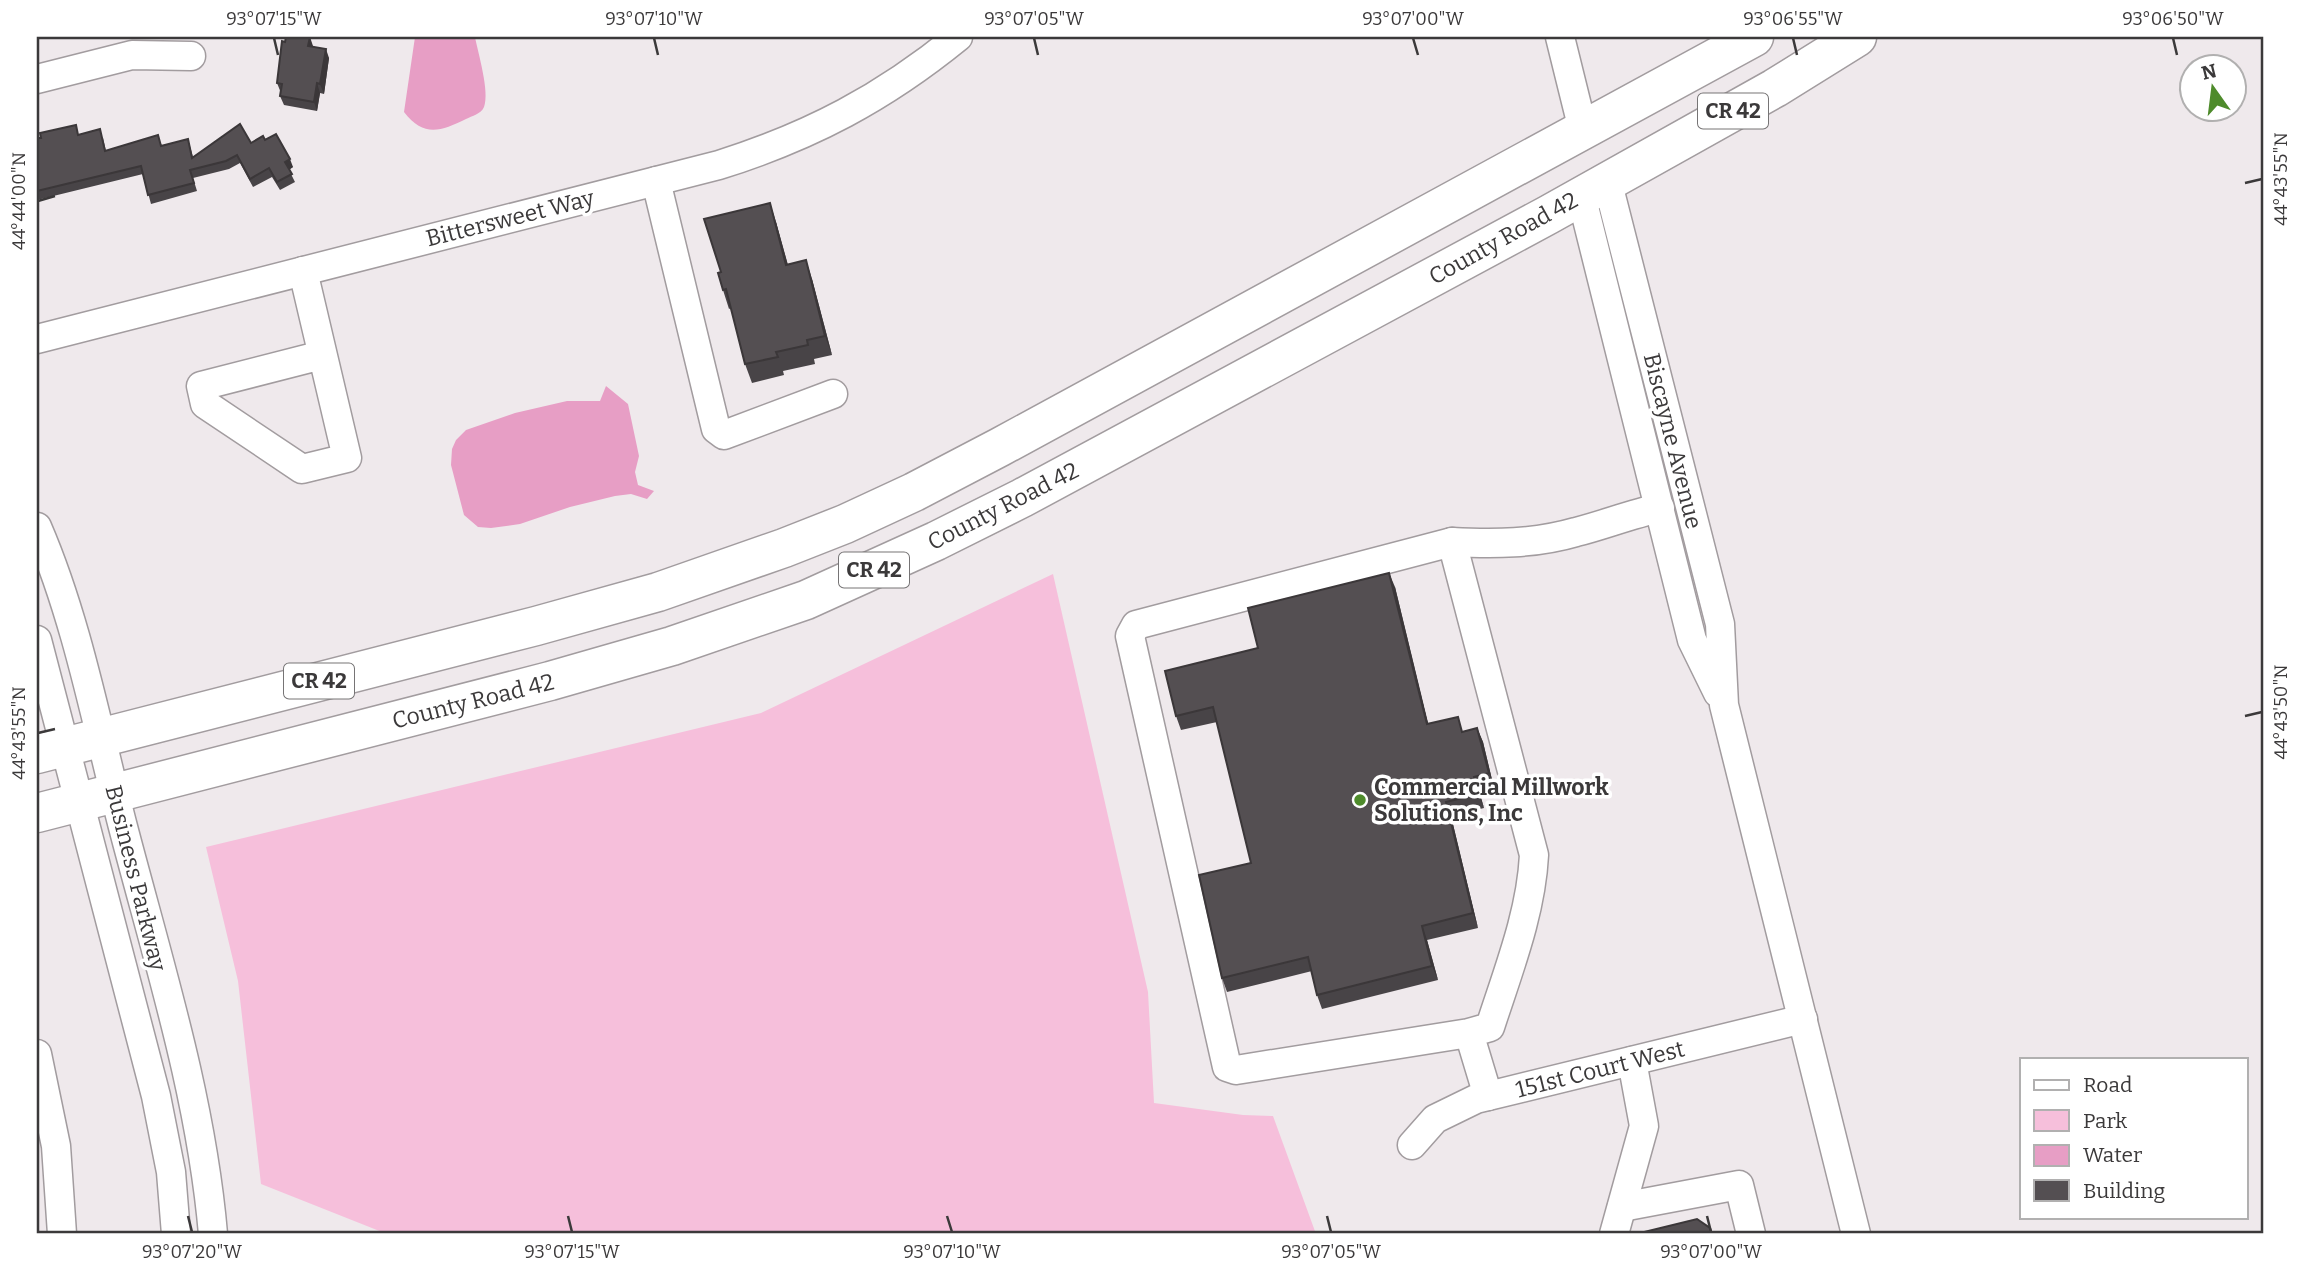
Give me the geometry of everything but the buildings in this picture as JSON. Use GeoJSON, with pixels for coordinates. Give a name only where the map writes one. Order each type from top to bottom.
{"type":"FeatureCollection","features":[{"type":"Feature","properties":{"kind":"highway","name":"CR 42"},"geometry":{"type":"LineString","coordinates":[[50,750],[603,608],[721,571],[845,524],[988,453],[1754,37]]}},
{"type":"Feature","properties":{"kind":"highway","name":"County Road 42"},"geometry":{"type":"LineString","coordinates":[[37,813],[550,681],[672,646],[806,600],[936,541],[1022,498],[1536,221],[1775,88],[1857,37]]}},
{"type":"Feature","properties":{"kind":"street","name":"Bittersweet Way"},"geometry":{"type":"LineString","coordinates":[[37,338],[753,154],[825,125],[920,66],[958,37]]}},
{"type":"Feature","properties":{"kind":"street"},"geometry":{"type":"LineString","coordinates":[[1560,37],[1583,130]]}},
{"type":"Feature","properties":{"kind":"street"},"geometry":{"type":"LineString","coordinates":[[37,79],[132,55],[191,56]]}},
{"type":"Feature","properties":{"kind":"street"},"geometry":{"type":"LineString","coordinates":[[656,181],[716,429],[723,435],[833,394]]}},
{"type":"Feature","properties":{"kind":"street","name":"Biscayne Avenue"},"geometry":{"type":"LineString","coordinates":[[1594,187],[1660,508],[1692,639],[1724,705]]}},
{"type":"Feature","properties":{"kind":"street","name":"Biscayne Avenue"},"geometry":{"type":"LineString","coordinates":[[1594,187],[1720,624],[1724,705],[1856,1234]]}},
{"type":"Feature","properties":{"kind":"street"},"geometry":{"type":"LineString","coordinates":[[303,271],[347,458],[302,469],[205,404],[201,386],[322,355]]}},
{"type":"Feature","properties":{"kind":"street"},"geometry":{"type":"LineString","coordinates":[[1452,542],[1534,855],[1533,876],[1518,941],[1490,1027],[1469,1033],[1236,1070],[1227,1067],[1130,636],[1136,625],[1452,542],[1507,544],[1561,535],[1660,508]]}},
{"type":"Feature","properties":{"kind":"street","name":"Business Parkway"},"geometry":{"type":"LineString","coordinates":[[37,527],[55,568],[102,737],[199,1125],[213,1234]]}},
{"type":"Feature","properties":{"kind":"street","name":"Business Parkway"},"geometry":{"type":"LineString","coordinates":[[37,640],[50,750],[78,802],[156,1096],[171,1172],[176,1234]]}},
{"type":"Feature","properties":{"kind":"street","name":"151st Court West"},"geometry":{"type":"LineString","coordinates":[[1412,1145],[1435,1119],[1476,1099],[1803,1019]]}},
{"type":"Feature","properties":{"kind":"street"},"geometry":{"type":"LineString","coordinates":[[1469,1033],[1488,1096]]}},
{"type":"Feature","properties":{"kind":"street"},"geometry":{"type":"LineString","coordinates":[[37,1054],[55,1146],[62,1234]]}},
{"type":"Feature","properties":{"kind":"street"},"geometry":{"type":"LineString","coordinates":[[1614,1234],[1644,1125],[1632,1061]]}},
{"type":"Feature","properties":{"kind":"street"},"geometry":{"type":"LineString","coordinates":[[1622,1207],[1740,1185],[1751,1234]]}},
{"type":"Feature","properties":{"kind":"green space"},"geometry":{"type":"Polygon","coordinates":[[[1053,574],[1148,992],[1154,1103],[1243,1115],[1273,1116],[1316,1234],[387,1234],[261,1184],[238,981],[206,847],[761,713],[1053,574]]]}},
{"type":"Feature","properties":{"kind":"water"},"geometry":{"type":"Polygon","coordinates":[[[415,37],[475,37],[486,92],[481,111],[441,129],[426,129],[411,120],[404,112],[415,37]]]}},
{"type":"Feature","properties":{"kind":"water"},"geometry":{"type":"Polygon","coordinates":[[[606,386],[628,404],[639,456],[635,472],[638,485],[654,491],[647,499],[631,494],[615,496],[570,507],[520,524],[491,528],[478,527],[464,515],[451,465],[452,449],[456,440],[466,430],[515,413],[567,401],[600,401],[606,386]]]}},
{"type":"Feature","properties":{"kind":"place","name":"Commercial Millwork Solutions, Inc"},"geometry":{"type":"Point","coordinates":[1360,800]}}]}
